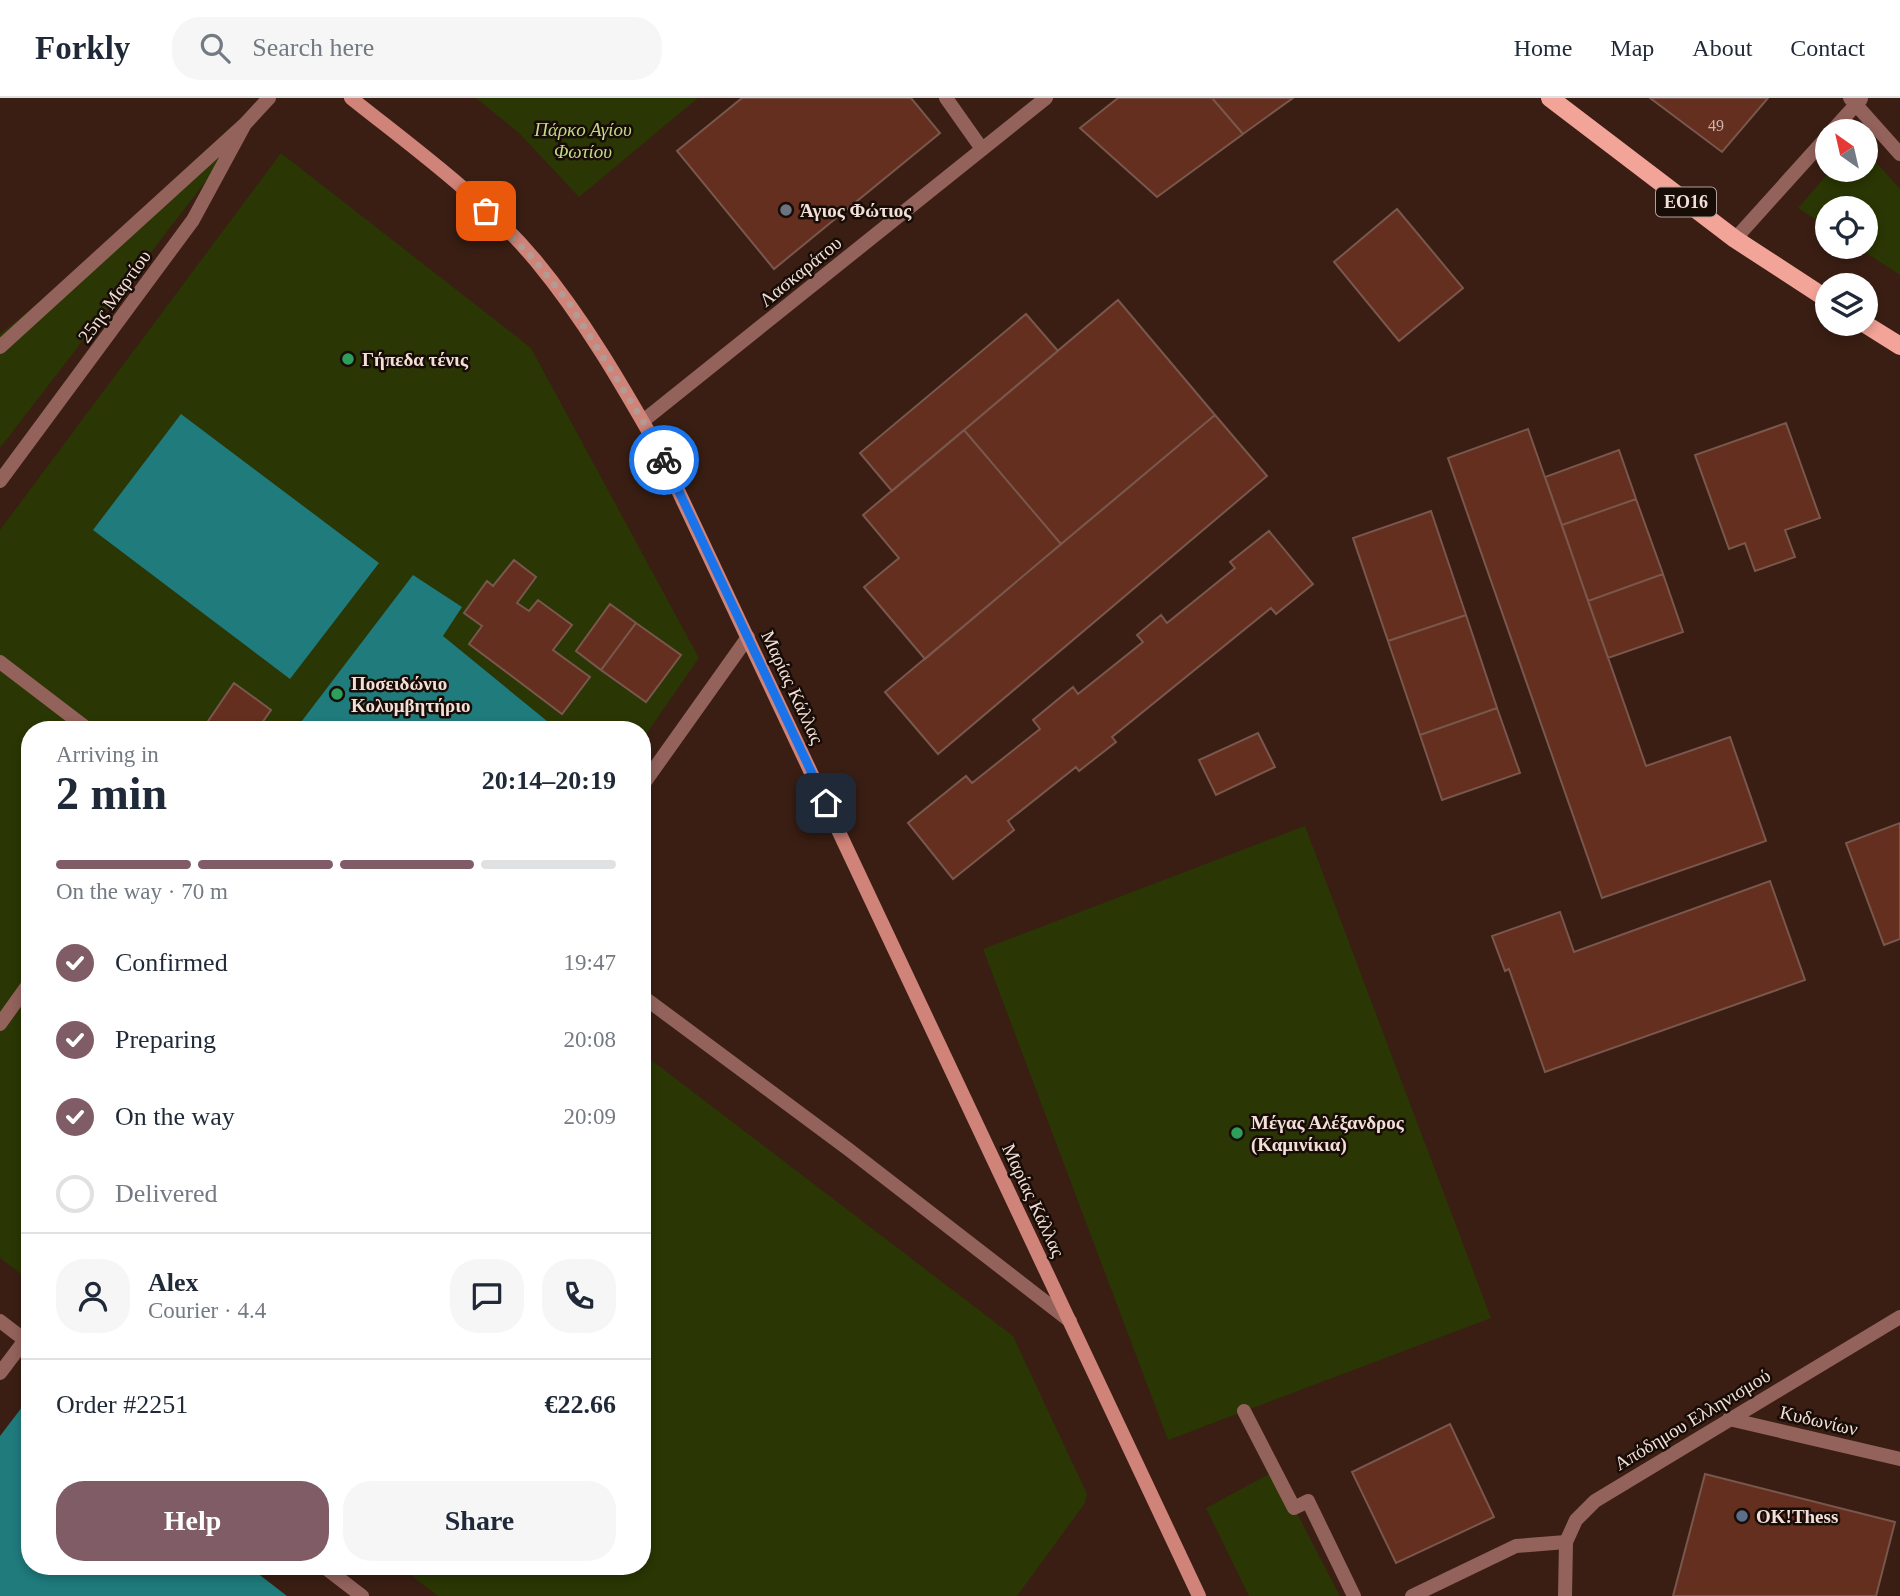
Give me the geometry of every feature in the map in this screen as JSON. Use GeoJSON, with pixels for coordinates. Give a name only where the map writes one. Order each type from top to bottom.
{"type":"FeatureCollection","features":[{"type":"Feature","properties":{"kind":"main road","name":"Μαρίας Κάλλας"},"geometry":{"type":"LineString","coordinates":[[351,98],[471,194],[534,259],[569,303],[643,421],[748,637],[1199,1596]]}},
{"type":"Feature","properties":{"kind":"main road","name":"ΕΟ16"},"geometry":{"type":"LineString","coordinates":[[1550,98],[1735,239],[1815,291]]}},
{"type":"Feature","properties":{"kind":"main road"},"geometry":{"type":"LineString","coordinates":[[1878,332],[1900,346]]}},
{"type":"Feature","properties":{"kind":"street","name":"25ης Μαρτίου"},"geometry":{"type":"LineString","coordinates":[[0,347],[245,124],[269,98]]}},
{"type":"Feature","properties":{"kind":"street"},"geometry":{"type":"LineString","coordinates":[[947,98],[982,149]]}},
{"type":"Feature","properties":{"kind":"street","name":"Λασκαράτου"},"geometry":{"type":"LineString","coordinates":[[643,421],[1046,98]]}},
{"type":"Feature","properties":{"kind":"street"},"geometry":{"type":"LineString","coordinates":[[1841,119],[1856,100],[1900,154]]}},
{"type":"Feature","properties":{"kind":"street","name":"25ης Μαρτίου"},"geometry":{"type":"LineString","coordinates":[[0,481],[193,219],[245,124]]}},
{"type":"Feature","properties":{"kind":"street"},"geometry":{"type":"LineString","coordinates":[[1735,239],[1815,150]]}},
{"type":"Feature","properties":{"kind":"street"},"geometry":{"type":"LineString","coordinates":[[651,773],[748,637]]}},
{"type":"Feature","properties":{"kind":"street"},"geometry":{"type":"LineString","coordinates":[[0,662],[77,721]]}},
{"type":"Feature","properties":{"kind":"street"},"geometry":{"type":"LineString","coordinates":[[0,1024],[21,995]]}},
{"type":"Feature","properties":{"kind":"street"},"geometry":{"type":"LineString","coordinates":[[651,1003],[848,1149],[1070,1321]]}},
{"type":"Feature","properties":{"kind":"street","name":"Απόδημου Ελληνισμού"},"geometry":{"type":"LineString","coordinates":[[1565,1596],[1566,1542],[1576,1520],[1595,1501],[1900,1317]]}},
{"type":"Feature","properties":{"kind":"street"},"geometry":{"type":"LineString","coordinates":[[0,1321],[21,1337]]}},
{"type":"Feature","properties":{"kind":"street"},"geometry":{"type":"LineString","coordinates":[[0,1373],[21,1349]]}},
{"type":"Feature","properties":{"kind":"street"},"geometry":{"type":"LineString","coordinates":[[1244,1411],[1294,1508],[1308,1502],[1354,1596]]}},
{"type":"Feature","properties":{"kind":"street","name":"Κυδωνίων"},"geometry":{"type":"LineString","coordinates":[[1729,1419],[1900,1459]]}},
{"type":"Feature","properties":{"kind":"street"},"geometry":{"type":"LineString","coordinates":[[1412,1596],[1516,1546],[1566,1542]]}},
{"type":"Feature","properties":{"kind":"street"},"geometry":{"type":"LineString","coordinates":[[335,1575],[362,1596]]}},
{"type":"Feature","properties":{"kind":"green space","name":"Πάρκο Αγίου Φωτίου"},"geometry":{"type":"Polygon","coordinates":[[[476,98],[698,98],[579,197],[519,133],[476,98]]]}},
{"type":"Feature","properties":{"kind":"green space"},"geometry":{"type":"Polygon","coordinates":[[[236,142],[0,448],[0,334],[236,142]]]}},
{"type":"Feature","properties":{"kind":"green space","name":"Ποσειδώνιο Κολυμβητήριο"},"geometry":{"type":"Polygon","coordinates":[[[281,153],[531,348],[699,658],[651,727],[651,721],[21,721],[21,1274],[0,1258],[0,530],[281,153]]]}},
{"type":"Feature","properties":{"kind":"green space"},"geometry":{"type":"Polygon","coordinates":[[[1878,164],[1900,189],[1900,275],[1875,259],[1878,259],[1878,196],[1815,196],[1815,219],[1798,208],[1821,182],[1878,182],[1878,164]]]}},
{"type":"Feature","properties":{"kind":"green space","name":"Μέγας Αλέξανδρος (Καμινίκια)"},"geometry":{"type":"Polygon","coordinates":[[[1305,826],[1491,1318],[1168,1440],[983,949],[1305,826]]]}},
{"type":"Feature","properties":{"kind":"green space"},"geometry":{"type":"Polygon","coordinates":[[[651,1060],[1013,1336],[1087,1494],[1085,1503],[1017,1596],[438,1596],[411,1575],[651,1575],[651,1060]]]}},
{"type":"Feature","properties":{"kind":"green space"},"geometry":{"type":"Polygon","coordinates":[[[1275,1471],[1340,1596],[1249,1596],[1206,1508],[1275,1471]]]}},
{"type":"Feature","properties":{"kind":"water"},"geometry":{"type":"Polygon","coordinates":[[[181,414],[379,563],[290,679],[93,530],[181,414]]]}},
{"type":"Feature","properties":{"kind":"water"},"geometry":{"type":"Polygon","coordinates":[[[413,575],[462,607],[443,636],[547,721],[302,721],[413,575]]]}},
{"type":"Feature","properties":{"kind":"water"},"geometry":{"type":"Polygon","coordinates":[[[21,1408],[21,1575],[260,1575],[287,1596],[0,1596],[0,1436],[21,1408]]]}},
{"type":"Feature","properties":{"kind":"building","name":"Άγιος Φώτιος"},"geometry":{"type":"Polygon","coordinates":[[[742,98],[911,98],[940,133],[774,269],[677,151],[742,98]]]}},
{"type":"Feature","properties":{"kind":"building"},"geometry":{"type":"Polygon","coordinates":[[[1118,98],[1212,98],[1243,134],[1157,197],[1080,128],[1118,98]]]}},
{"type":"Feature","properties":{"kind":"building"},"geometry":{"type":"Polygon","coordinates":[[[1212,98],[1293,98],[1243,134],[1212,98]]]}},
{"type":"Feature","properties":{"kind":"building"},"geometry":{"type":"Polygon","coordinates":[[[1650,98],[1768,98],[1722,152],[1650,98]]]}},
{"type":"Feature","properties":{"kind":"building"},"geometry":{"type":"Polygon","coordinates":[[[1397,209],[1463,288],[1399,341],[1334,262],[1397,209]]]}},
{"type":"Feature","properties":{"kind":"building"},"geometry":{"type":"Polygon","coordinates":[[[1118,300],[1215,415],[1061,544],[964,430],[1118,300]]]}},
{"type":"Feature","properties":{"kind":"building"},"geometry":{"type":"Polygon","coordinates":[[[1026,314],[1058,351],[892,491],[860,453],[1026,314]]]}},
{"type":"Feature","properties":{"kind":"building"},"geometry":{"type":"Polygon","coordinates":[[[1215,415],[1267,476],[938,754],[885,692],[1215,415]]]}},
{"type":"Feature","properties":{"kind":"building"},"geometry":{"type":"Polygon","coordinates":[[[1786,423],[1820,518],[1785,530],[1795,557],[1755,571],[1745,543],[1729,549],[1695,455],[1786,423]]]}},
{"type":"Feature","properties":{"kind":"building"},"geometry":{"type":"Polygon","coordinates":[[[1528,429],[1646,766],[1730,737],[1766,841],[1602,898],[1448,458],[1528,429]]]}},
{"type":"Feature","properties":{"kind":"building"},"geometry":{"type":"Polygon","coordinates":[[[964,430],[1061,544],[925,659],[864,587],[899,558],[863,515],[964,430]]]}},
{"type":"Feature","properties":{"kind":"building"},"geometry":{"type":"Polygon","coordinates":[[[1619,450],[1636,499],[1562,525],[1545,477],[1619,450]]]}},
{"type":"Feature","properties":{"kind":"building"},"geometry":{"type":"Polygon","coordinates":[[[1636,499],[1663,574],[1588,601],[1562,525],[1636,499]]]}},
{"type":"Feature","properties":{"kind":"building"},"geometry":{"type":"Polygon","coordinates":[[[1431,511],[1466,615],[1388,641],[1353,538],[1431,511]]]}},
{"type":"Feature","properties":{"kind":"building"},"geometry":{"type":"Polygon","coordinates":[[[1269,531],[1313,584],[1276,614],[1271,608],[1112,737],[1116,742],[1079,771],[1076,767],[1008,821],[1014,830],[953,879],[908,823],[966,776],[972,783],[1040,729],[1033,720],[1073,687],[1078,694],[1143,642],[1137,635],[1161,615],[1167,623],[1235,568],[1230,562],[1269,531]]]}},
{"type":"Feature","properties":{"kind":"building"},"geometry":{"type":"Polygon","coordinates":[[[514,560],[536,577],[517,603],[529,611],[538,600],[572,625],[553,650],[590,677],[562,714],[469,644],[482,626],[464,613],[487,581],[493,586],[514,560]]]}},
{"type":"Feature","properties":{"kind":"building"},"geometry":{"type":"Polygon","coordinates":[[[1663,574],[1683,632],[1608,658],[1588,601],[1663,574]]]}},
{"type":"Feature","properties":{"kind":"building"},"geometry":{"type":"Polygon","coordinates":[[[610,604],[636,623],[601,670],[576,651],[610,604]]]}},
{"type":"Feature","properties":{"kind":"building"},"geometry":{"type":"Polygon","coordinates":[[[1466,615],[1497,708],[1420,735],[1388,641],[1466,615]]]}},
{"type":"Feature","properties":{"kind":"building"},"geometry":{"type":"Polygon","coordinates":[[[636,623],[681,655],[646,702],[601,670],[636,623]]]}},
{"type":"Feature","properties":{"kind":"building"},"geometry":{"type":"Polygon","coordinates":[[[234,683],[271,710],[263,721],[208,721],[234,683]]]}},
{"type":"Feature","properties":{"kind":"building"},"geometry":{"type":"Polygon","coordinates":[[[1497,708],[1520,773],[1442,800],[1420,735],[1497,708]]]}},
{"type":"Feature","properties":{"kind":"building"},"geometry":{"type":"Polygon","coordinates":[[[1258,733],[1275,767],[1216,795],[1199,760],[1258,733]]]}},
{"type":"Feature","properties":{"kind":"building"},"geometry":{"type":"Polygon","coordinates":[[[1900,823],[1900,939],[1884,945],[1846,843],[1900,823]]]}},
{"type":"Feature","properties":{"kind":"building"},"geometry":{"type":"Polygon","coordinates":[[[1770,881],[1805,980],[1545,1072],[1509,969],[1505,971],[1492,936],[1560,912],[1574,952],[1770,881]]]}},
{"type":"Feature","properties":{"kind":"building"},"geometry":{"type":"Polygon","coordinates":[[[1450,1424],[1494,1517],[1396,1563],[1352,1472],[1450,1424]]]}},
{"type":"Feature","properties":{"kind":"building"},"geometry":{"type":"Polygon","coordinates":[[[1705,1474],[1895,1522],[1876,1596],[1673,1596],[1705,1474]]]}},
{"type":"Feature","properties":{"kind":"way so far"},"geometry":{"type":"LineString","coordinates":[[486,211],[534,259],[569,303],[643,421],[664,460]]}},
{"type":"Feature","properties":{"kind":"place","name":"Άγιος Φώτιος"},"geometry":{"type":"Point","coordinates":[786,210]}},
{"type":"Feature","properties":{"kind":"place","name":"Γήπεδα τένις"},"geometry":{"type":"Point","coordinates":[348,359]}},
{"type":"Feature","properties":{"kind":"place","name":"Ποσειδώνιο Κολυμβητήριο"},"geometry":{"type":"Point","coordinates":[337,694]}},
{"type":"Feature","properties":{"kind":"place","name":"Μέγας Αλέξανδρος (Καμινίκια)"},"geometry":{"type":"Point","coordinates":[1237,1133]}},
{"type":"Feature","properties":{"kind":"place","name":"OK!Thess"},"geometry":{"type":"Point","coordinates":[1742,1516]}},
{"type":"Feature","properties":{"kind":"route"},"geometry":{"type":"LineString","coordinates":[[664,460],[826,803]]}}]}
